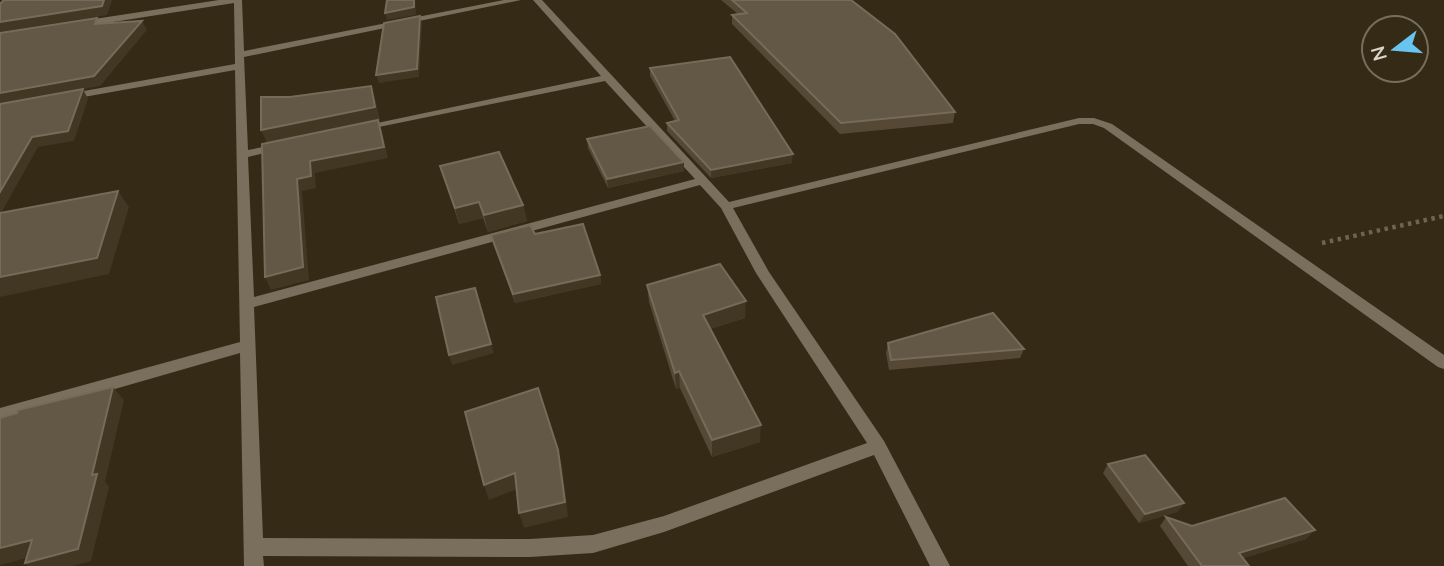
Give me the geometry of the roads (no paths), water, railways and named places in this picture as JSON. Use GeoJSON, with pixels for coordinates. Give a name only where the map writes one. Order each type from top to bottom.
{"type":"FeatureCollection","features":[{"type":"Feature","properties":{"kind":"street"},"geometry":{"type":"LineString","coordinates":[[69,26],[236,0],[240,60],[253,556],[593,544],[664,524],[878,446]]}},
{"type":"Feature","properties":{"kind":"street"},"geometry":{"type":"LineString","coordinates":[[53,99],[517,0]]}},
{"type":"Feature","properties":{"kind":"street"},"geometry":{"type":"LineString","coordinates":[[537,0],[726,206],[763,273],[878,446],[940,566]]}},
{"type":"Feature","properties":{"kind":"street"},"geometry":{"type":"LineString","coordinates":[[351,132],[608,77]]}},
{"type":"Feature","properties":{"kind":"street"},"geometry":{"type":"LineString","coordinates":[[726,206],[1079,121],[1094,121],[1108,126],[1444,363]]}},
{"type":"Feature","properties":{"kind":"street"},"geometry":{"type":"LineString","coordinates":[[242,155],[296,144]]}},
{"type":"Feature","properties":{"kind":"street"},"geometry":{"type":"LineString","coordinates":[[247,304],[702,181]]}},
{"type":"Feature","properties":{"kind":"street"},"geometry":{"type":"LineString","coordinates":[[0,415],[248,345]]}}]}
